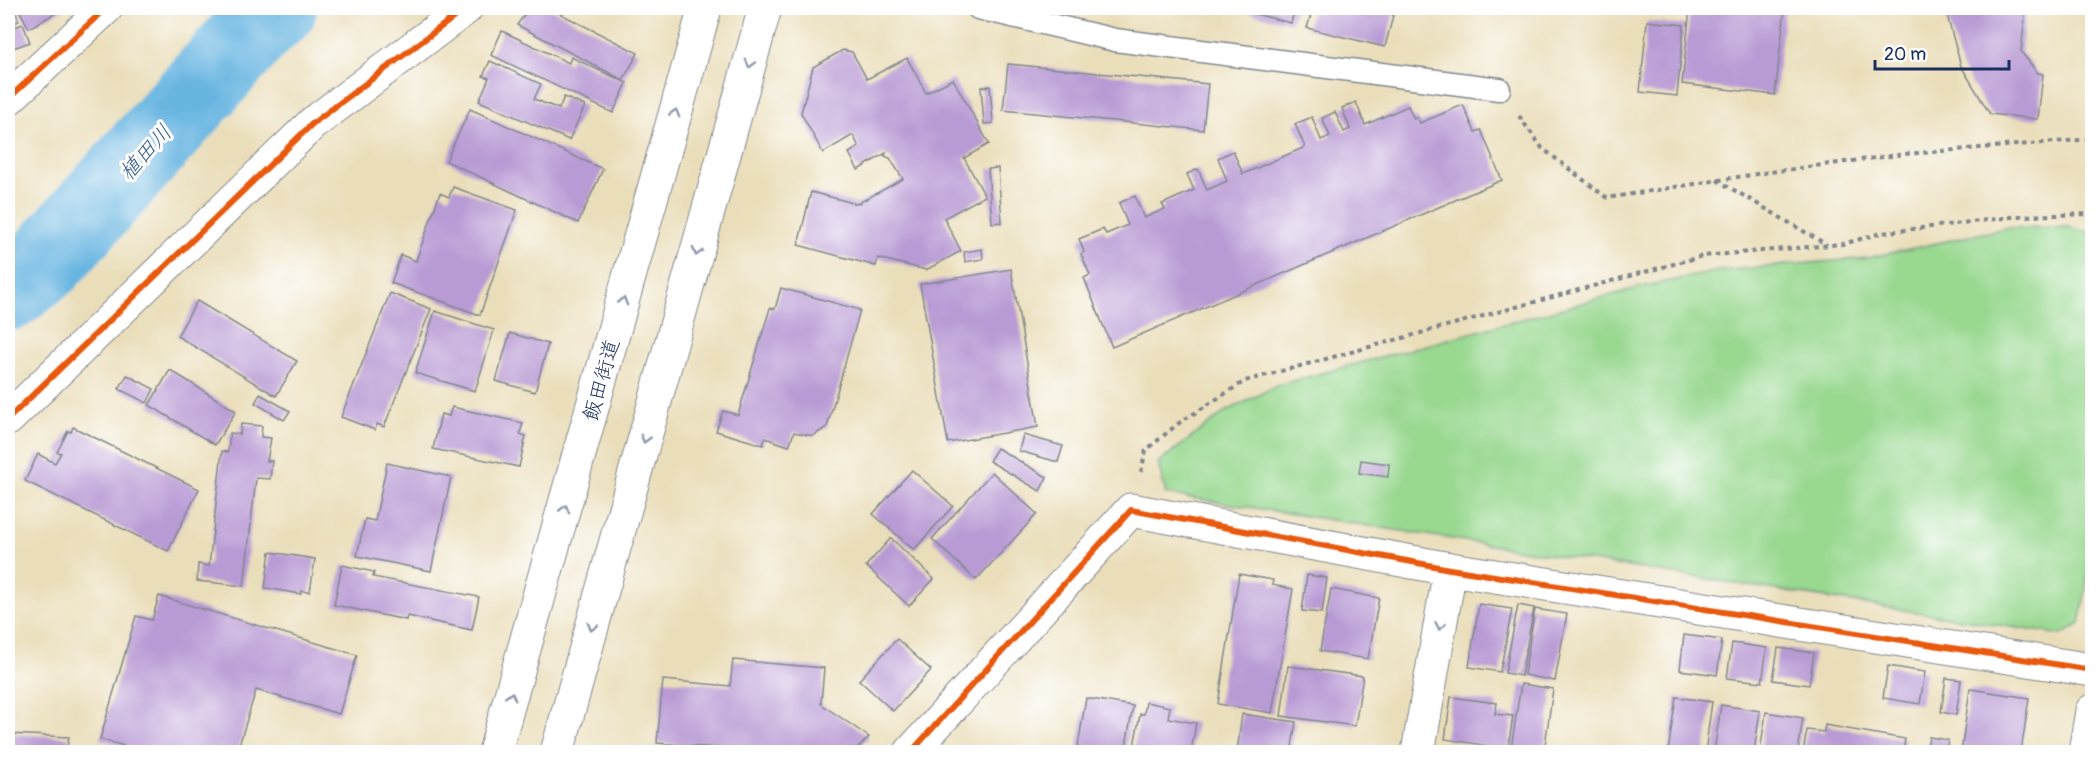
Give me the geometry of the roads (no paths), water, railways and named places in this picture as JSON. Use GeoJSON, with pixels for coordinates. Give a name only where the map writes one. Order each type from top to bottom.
{"type":"FeatureCollection","features":[{"type":"Feature","properties":{"kind":"main road"},"geometry":{"type":"LineString","coordinates":[[8,99],[106,8]]}},
{"type":"Feature","properties":{"kind":"main road"},"geometry":{"type":"LineString","coordinates":[[8,419],[312,124],[466,8]]}},
{"type":"Feature","properties":{"kind":"main road","name":"飯田街道"},"geometry":{"type":"LineString","coordinates":[[495,753],[705,8]]}},
{"type":"Feature","properties":{"kind":"main road"},"geometry":{"type":"LineString","coordinates":[[557,753],[765,8]]}},
{"type":"Feature","properties":{"kind":"main road"},"geometry":{"type":"LineString","coordinates":[[911,753],[1131,510],[1450,569],[2092,670]]}},
{"type":"Feature","properties":{"kind":"main road"},"geometry":{"type":"LineString","coordinates":[[1418,753],[1450,569]]}},
{"type":"Feature","properties":{"kind":"main road"},"geometry":{"type":"LineString","coordinates":[[2085,753],[2092,711]]}},
{"type":"Feature","properties":{"kind":"lane"},"geometry":{"type":"LineString","coordinates":[[978,8],[1115,40],[1499,89]]}},
{"type":"Feature","properties":{"kind":"waterway","name":"植田川"},"geometry":{"type":"LineString","coordinates":[[8,291],[46,261],[257,26],[277,8]]}}]}
